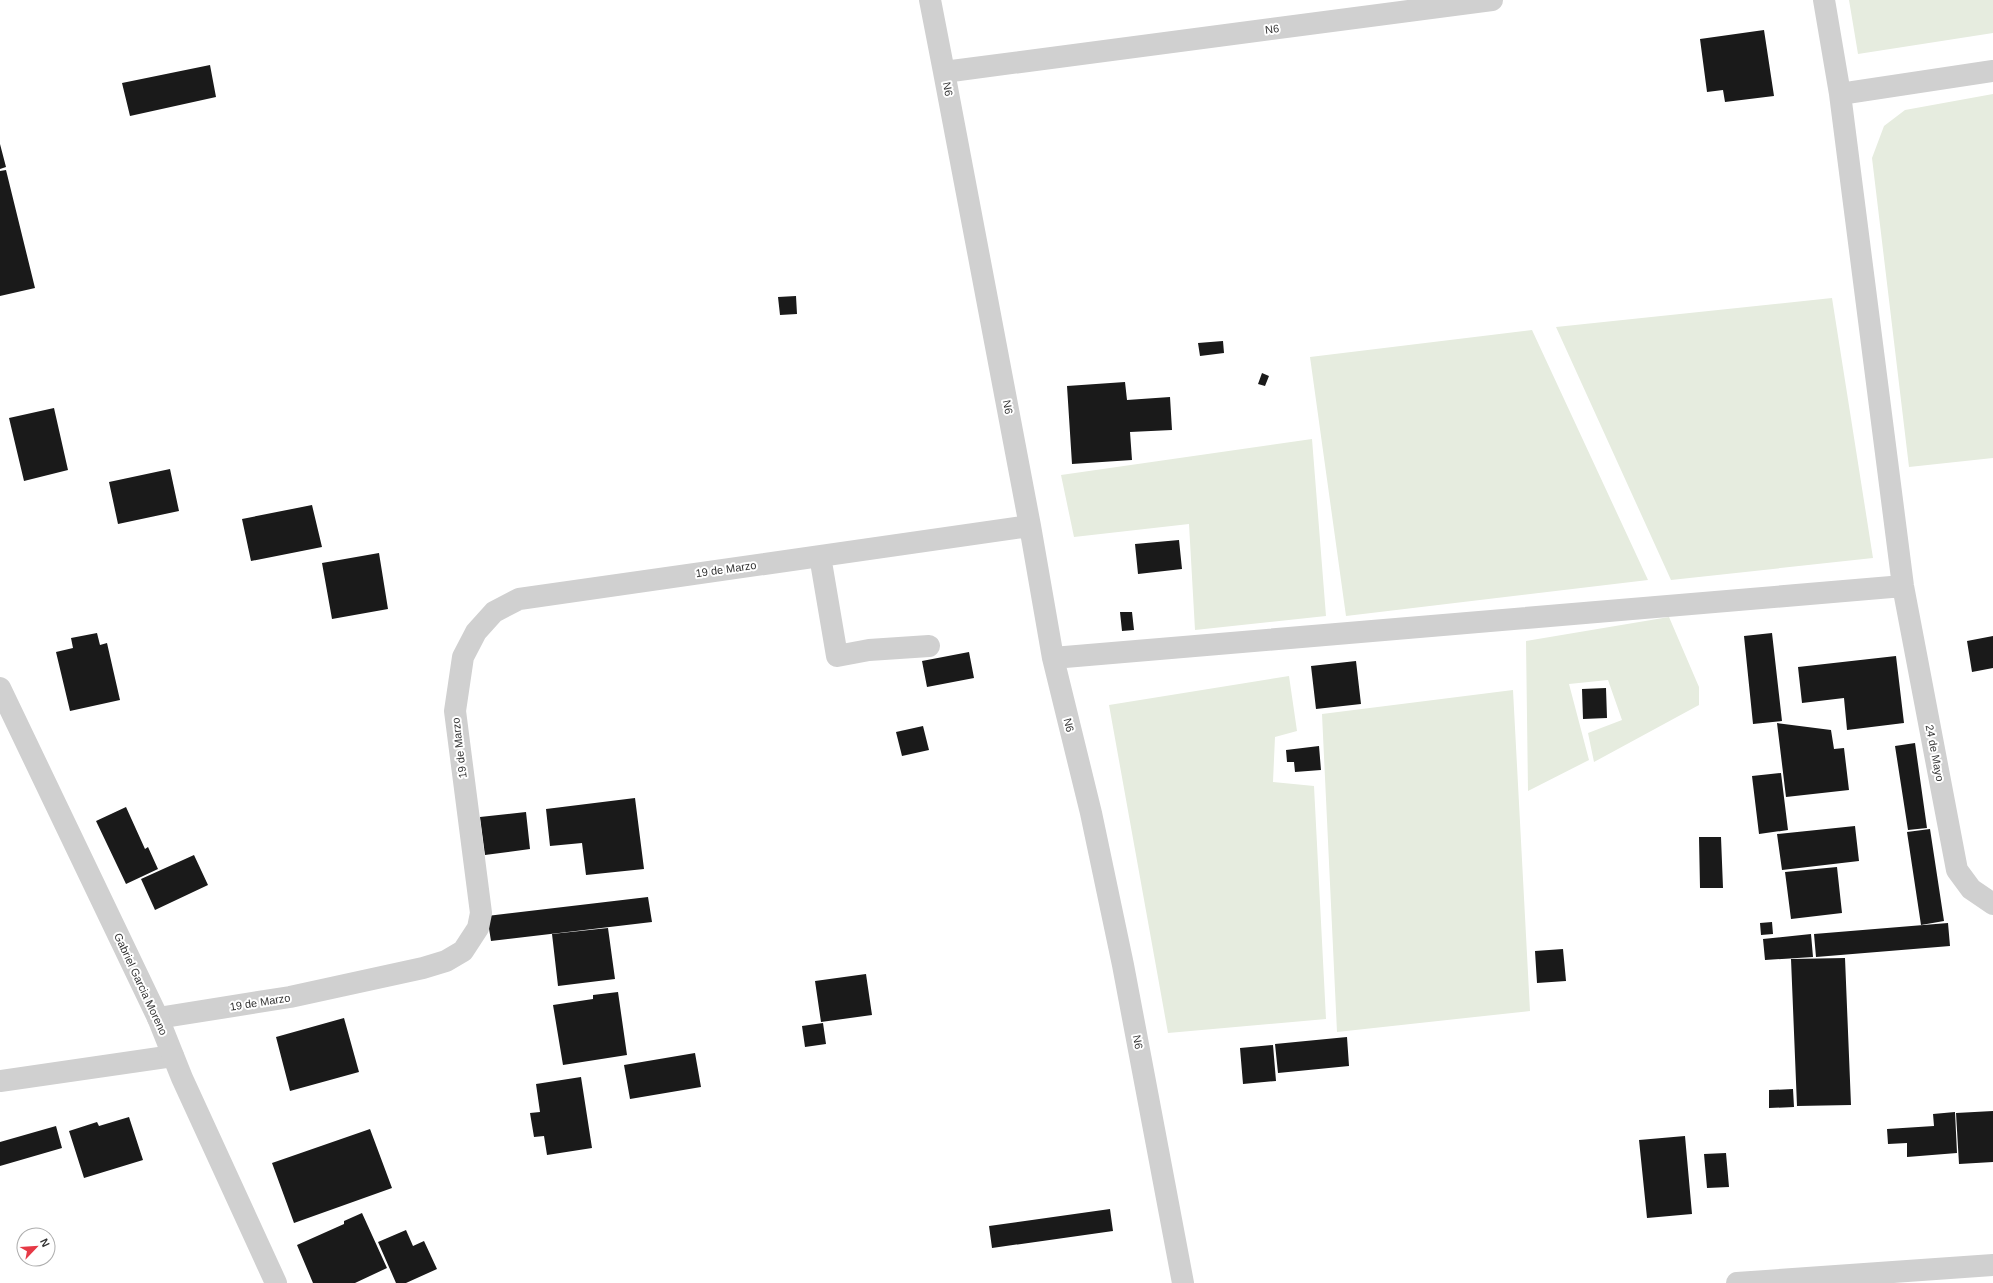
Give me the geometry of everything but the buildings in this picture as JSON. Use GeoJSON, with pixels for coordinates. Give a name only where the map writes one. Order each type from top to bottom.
{"type":"FeatureCollection","features":[{"type":"Feature","properties":{"kind":"street"},"geometry":{"type":"LineString","coordinates":[[930,0],[944,72]]}},
{"type":"Feature","properties":{"kind":"street","name":"N6"},"geometry":{"type":"LineString","coordinates":[[1183,1283],[1123,965],[1091,813],[1053,658],[1030,526],[944,72],[1492,0]]}},
{"type":"Feature","properties":{"kind":"street","name":"24 de Mayo"},"geometry":{"type":"LineString","coordinates":[[1824,0],[1840,94],[1903,586],[1957,870],[1970,889],[1993,904]]}},
{"type":"Feature","properties":{"kind":"street"},"geometry":{"type":"LineString","coordinates":[[1840,94],[1993,71]]}},
{"type":"Feature","properties":{"kind":"street","name":"19 de Marzo"},"geometry":{"type":"LineString","coordinates":[[158,1018],[290,997],[423,968],[446,961],[463,951],[478,928],[482,913],[455,711],[463,657],[476,632],[494,612],[519,599],[1030,526]]}},
{"type":"Feature","properties":{"kind":"street"},"geometry":{"type":"LineString","coordinates":[[820,556],[837,656],[869,650],[929,646]]}},
{"type":"Feature","properties":{"kind":"street"},"geometry":{"type":"LineString","coordinates":[[1053,658],[1903,586]]}},
{"type":"Feature","properties":{"kind":"street","name":"Gabriel Garcia Moreno"},"geometry":{"type":"LineString","coordinates":[[0,688],[158,1018],[173,1056],[276,1283]]}},
{"type":"Feature","properties":{"kind":"street"},"geometry":{"type":"LineString","coordinates":[[0,1081],[173,1056]]}},
{"type":"Feature","properties":{"kind":"street"},"geometry":{"type":"LineString","coordinates":[[1736,1283],[1993,1265]]}},
{"type":"Feature","properties":{"kind":"shaded area"},"geometry":{"type":"Polygon","coordinates":[[[1849,0],[1993,0],[1993,33],[1858,54],[1849,0]]]}},
{"type":"Feature","properties":{"kind":"shaded area"},"geometry":{"type":"Polygon","coordinates":[[[1993,94],[1993,458],[1909,467],[1872,158],[1884,126],[1905,110],[1993,94]]]}},
{"type":"Feature","properties":{"kind":"shaded area"},"geometry":{"type":"Polygon","coordinates":[[[1832,298],[1873,558],[1671,580],[1556,327],[1832,298]]]}},
{"type":"Feature","properties":{"kind":"shaded area"},"geometry":{"type":"Polygon","coordinates":[[[1532,330],[1648,580],[1346,616],[1310,357],[1532,330]]]}},
{"type":"Feature","properties":{"kind":"shaded area"},"geometry":{"type":"Polygon","coordinates":[[[1312,439],[1326,616],[1195,630],[1189,524],[1074,537],[1061,475],[1312,439]]]}},
{"type":"Feature","properties":{"kind":"shaded area"},"geometry":{"type":"Polygon","coordinates":[[[1669,617],[1699,687],[1699,705],[1594,762],[1588,733],[1622,720],[1608,680],[1569,684],[1589,760],[1528,791],[1526,641],[1669,617]]]}},
{"type":"Feature","properties":{"kind":"shaded area"},"geometry":{"type":"Polygon","coordinates":[[[1289,676],[1297,731],[1275,737],[1273,782],[1314,786],[1326,1019],[1168,1033],[1109,705],[1289,676]]]}},
{"type":"Feature","properties":{"kind":"shaded area"},"geometry":{"type":"Polygon","coordinates":[[[1513,690],[1530,1011],[1337,1032],[1322,714],[1513,690]]]}}]}
